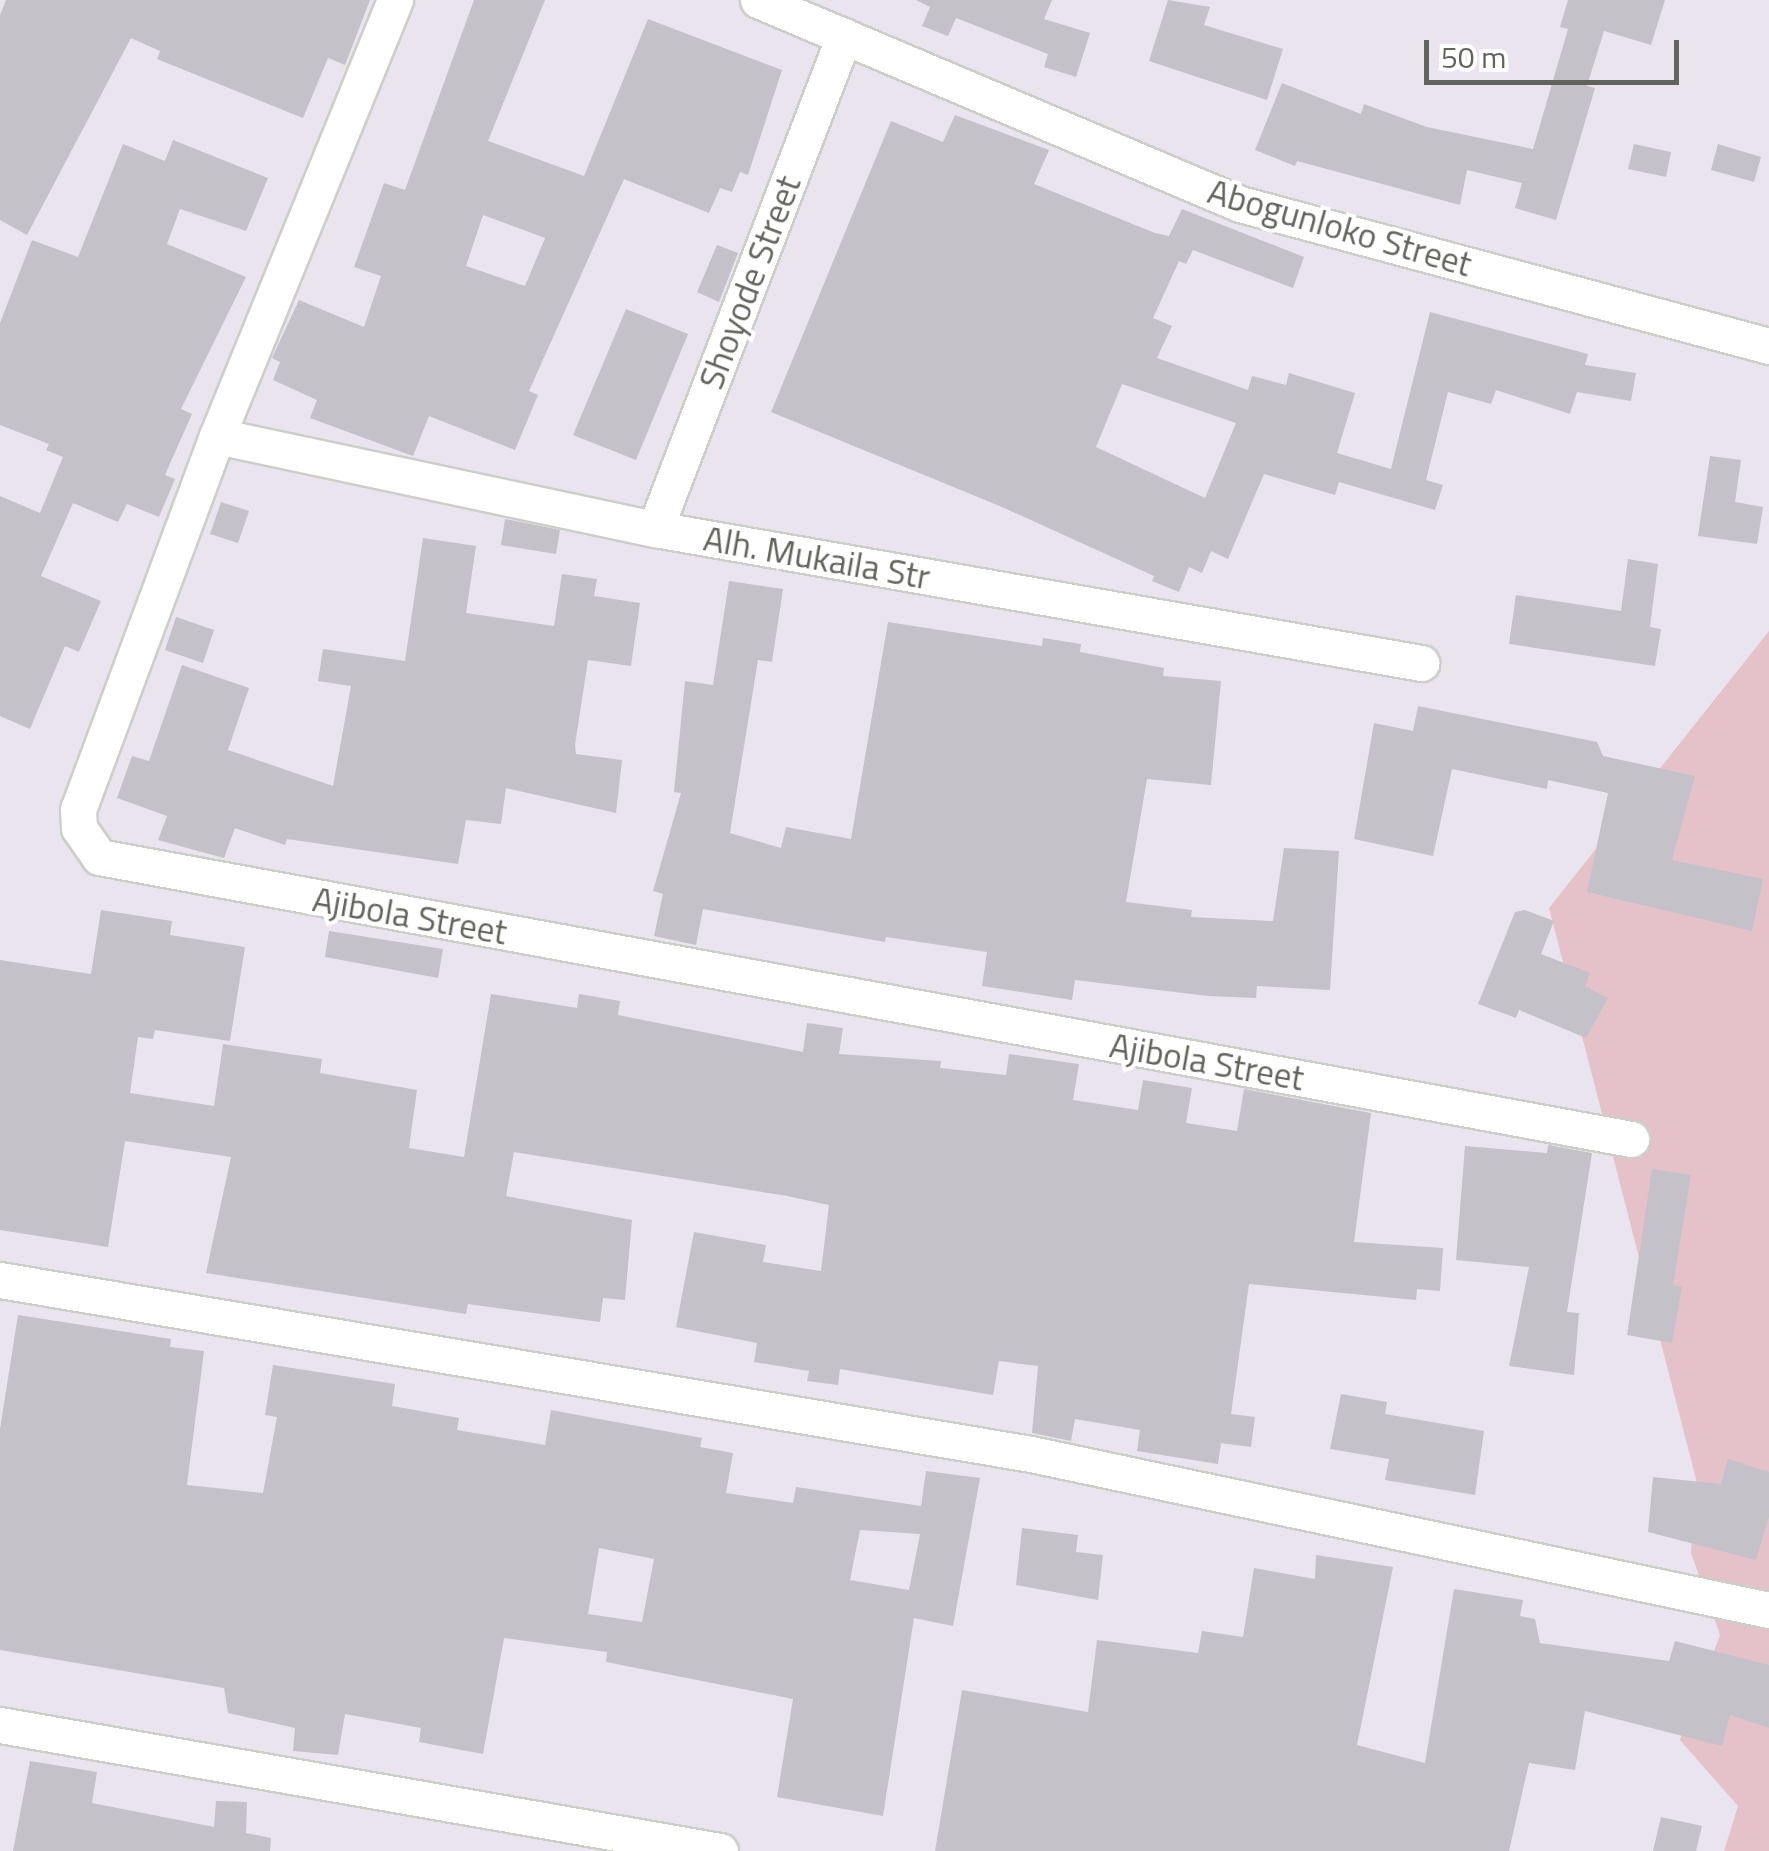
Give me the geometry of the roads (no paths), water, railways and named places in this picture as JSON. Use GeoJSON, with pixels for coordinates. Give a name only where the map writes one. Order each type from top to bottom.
{"type":"FeatureCollection","features":[{"type":"Feature","properties":{"kind":"street","name":"Ajibola Street"},"geometry":{"type":"LineString","coordinates":[[395,0],[216,436],[78,809],[79,828],[98,857],[1631,1140]]}},
{"type":"Feature","properties":{"kind":"street","name":"Abogunloko Street"},"geometry":{"type":"LineString","coordinates":[[758,0],[1240,204],[1769,346]]}},
{"type":"Feature","properties":{"kind":"street","name":"Shoyode Street"},"geometry":{"type":"LineString","coordinates":[[654,529],[844,36]]}},
{"type":"Feature","properties":{"kind":"street","name":"Alh. Mukaila Str"},"geometry":{"type":"LineString","coordinates":[[216,436],[654,529],[1421,663]]}},
{"type":"Feature","properties":{"kind":"street"},"geometry":{"type":"LineString","coordinates":[[0,1280],[1031,1454],[1769,1610]]}},
{"type":"Feature","properties":{"kind":"street"},"geometry":{"type":"LineString","coordinates":[[0,1725],[720,1851]]}}]}
